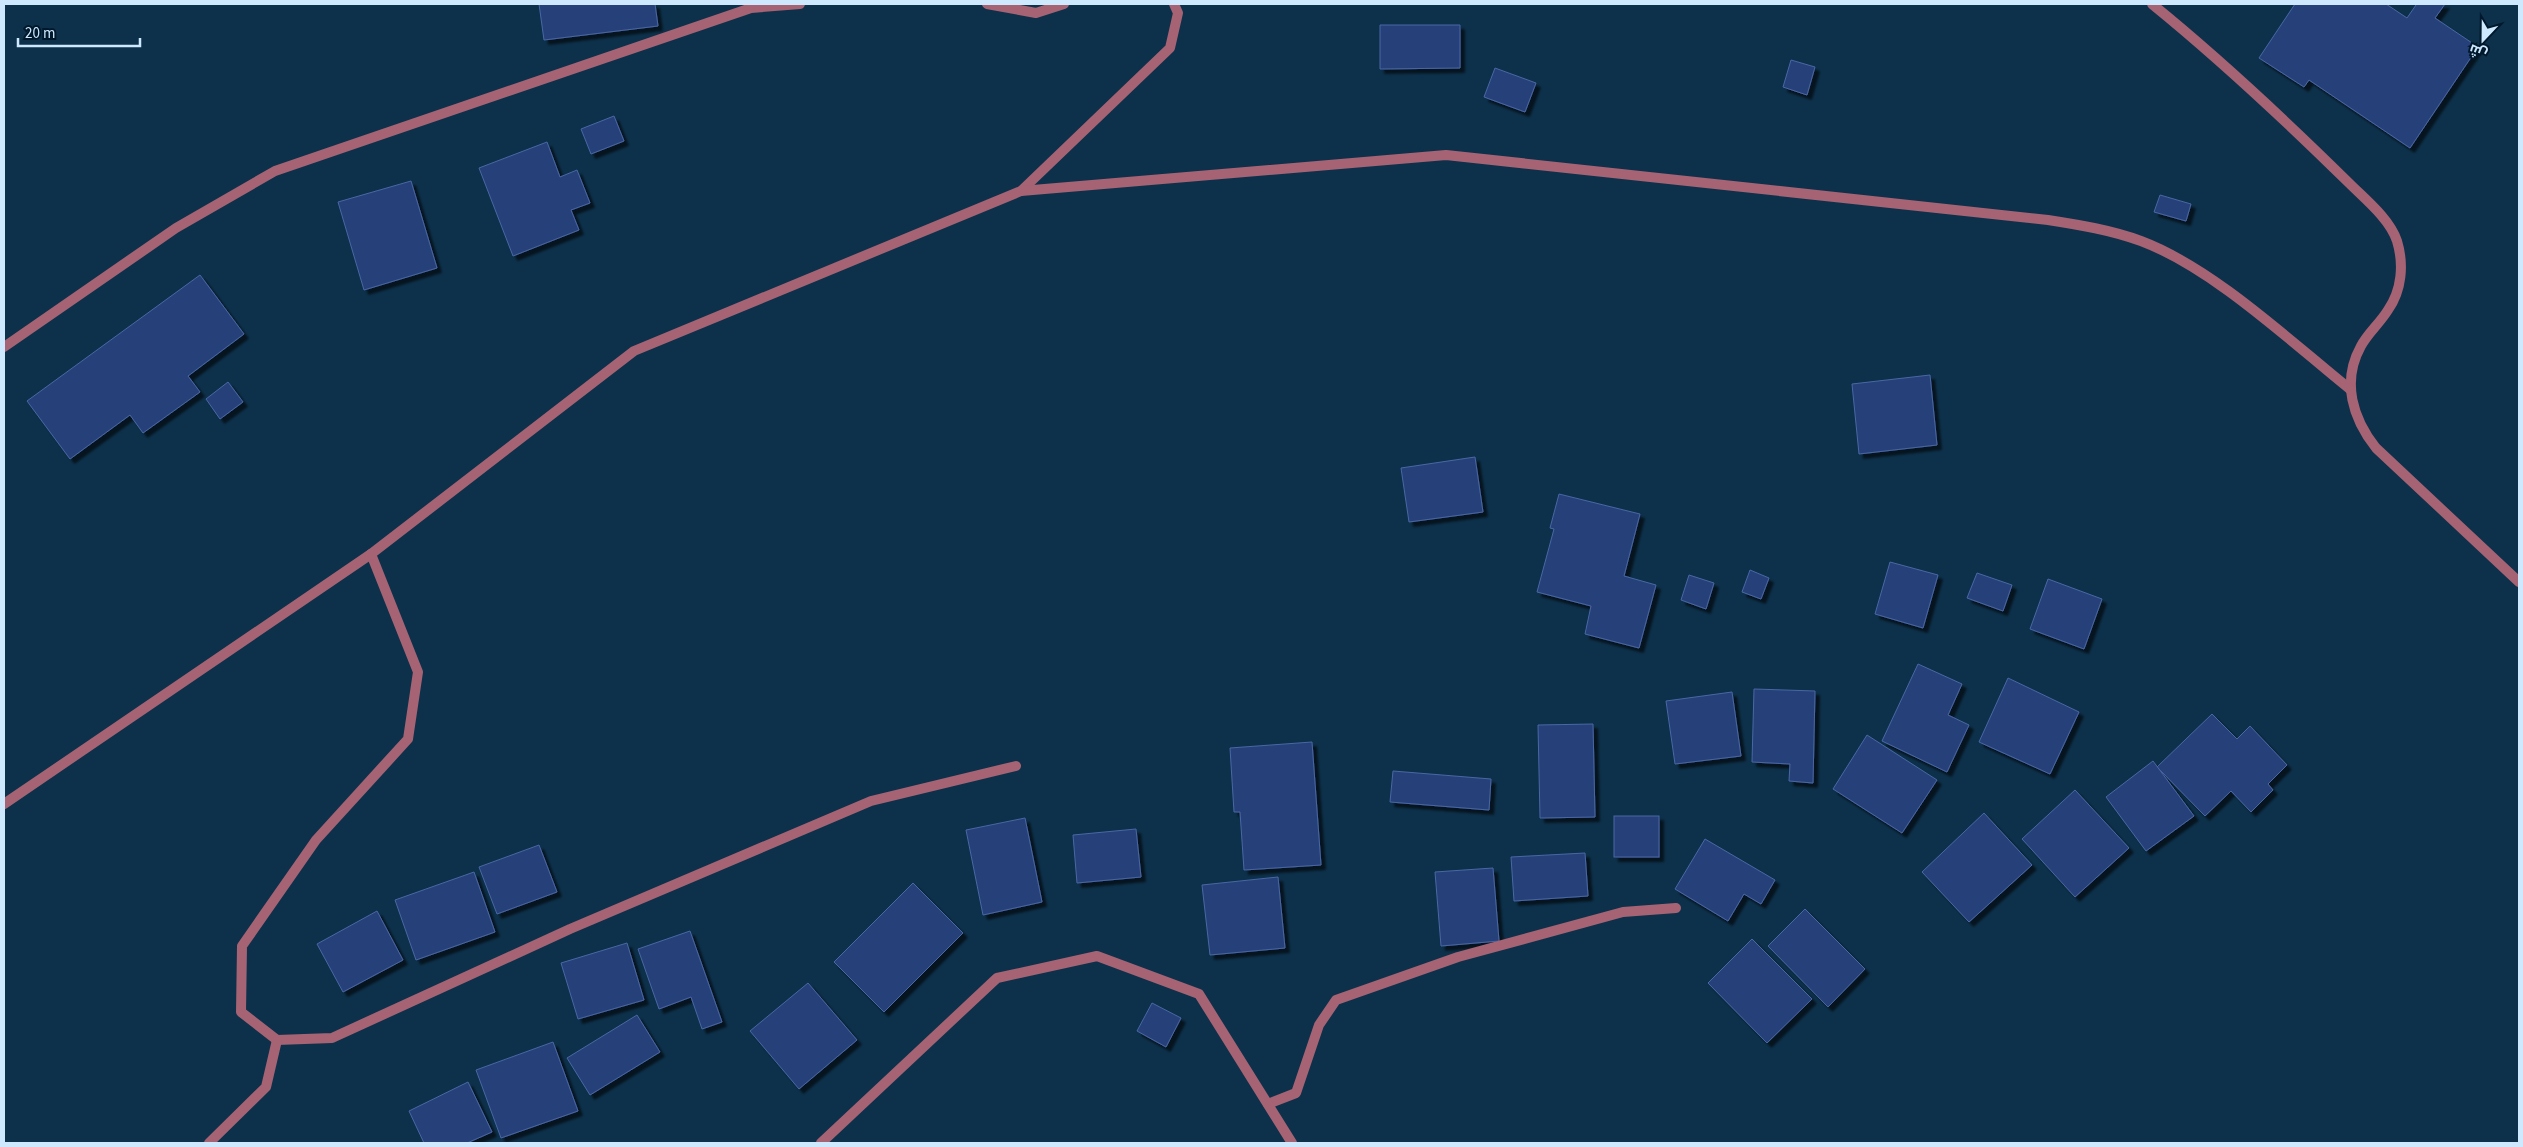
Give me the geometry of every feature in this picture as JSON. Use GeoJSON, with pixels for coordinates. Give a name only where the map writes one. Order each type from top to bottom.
{"type":"FeatureCollection","features":[{"type":"Feature","properties":{"kind":"street"},"geometry":{"type":"LineString","coordinates":[[4,347],[176,228],[275,171],[751,8],[800,4]]}},
{"type":"Feature","properties":{"kind":"street"},"geometry":{"type":"LineString","coordinates":[[987,4],[1036,13],[1064,4]]}},
{"type":"Feature","properties":{"kind":"street"},"geometry":{"type":"LineString","coordinates":[[1021,191],[1170,48],[1178,13],[1174,4]]}},
{"type":"Feature","properties":{"kind":"street"},"geometry":{"type":"LineString","coordinates":[[2152,4],[2188,34],[2320,154],[2382,217],[2397,239],[2402,264],[2400,284],[2389,309],[2360,347],[2353,368],[2351,390],[2354,411],[2363,431],[2376,448],[2519,582]]}},
{"type":"Feature","properties":{"kind":"street"},"geometry":{"type":"LineString","coordinates":[[4,804],[372,554],[634,352],[1021,191],[1446,155],[2058,222],[2095,228],[2141,241],[2184,262],[2224,288],[2351,390]]}},
{"type":"Feature","properties":{"kind":"street"},"geometry":{"type":"LineString","coordinates":[[372,554],[418,672],[408,739],[316,840],[242,946],[241,1012],[277,1040],[332,1038],[579,925],[870,801],[1016,766]]}},
{"type":"Feature","properties":{"kind":"street"},"geometry":{"type":"LineString","coordinates":[[1268,1104],[1296,1093],[1318,1025],[1336,1000],[1458,956],[1623,912],[1676,908]]}},
{"type":"Feature","properties":{"kind":"street"},"geometry":{"type":"LineString","coordinates":[[821,1143],[997,978],[1097,956],[1199,994],[1292,1143]]}},
{"type":"Feature","properties":{"kind":"street"},"geometry":{"type":"LineString","coordinates":[[209,1143],[266,1087],[277,1040]]}},
{"type":"Feature","properties":{"kind":"building"},"geometry":{"type":"Polygon","coordinates":[[[539,4],[655,4],[658,26],[544,40],[539,4]]]}},
{"type":"Feature","properties":{"kind":"building"},"geometry":{"type":"Polygon","coordinates":[[[2295,4],[2386,4],[2407,18],[2416,5],[2414,4],[2445,4],[2435,18],[2478,47],[2410,148],[2309,80],[2304,87],[2259,58],[2295,4]]]}},
{"type":"Feature","properties":{"kind":"building"},"geometry":{"type":"Polygon","coordinates":[[[1380,25],[1460,25],[1460,68],[1380,69],[1380,25]]]}},
{"type":"Feature","properties":{"kind":"building"},"geometry":{"type":"Polygon","coordinates":[[[1791,60],[1815,67],[1807,95],[1783,87],[1791,60]]]}},
{"type":"Feature","properties":{"kind":"building"},"geometry":{"type":"Polygon","coordinates":[[[1495,68],[1536,83],[1525,112],[1484,97],[1495,68]]]}},
{"type":"Feature","properties":{"kind":"building"},"geometry":{"type":"Polygon","coordinates":[[[614,116],[624,141],[591,154],[581,129],[614,116]]]}},
{"type":"Feature","properties":{"kind":"building"},"geometry":{"type":"Polygon","coordinates":[[[547,142],[560,177],[577,170],[590,203],[571,210],[579,230],[513,256],[479,168],[547,142]]]}},
{"type":"Feature","properties":{"kind":"building"},"geometry":{"type":"Polygon","coordinates":[[[411,181],[437,268],[364,290],[338,202],[411,181]]]}},
{"type":"Feature","properties":{"kind":"building"},"geometry":{"type":"Polygon","coordinates":[[[2160,195],[2191,204],[2186,221],[2154,212],[2160,195]]]}},
{"type":"Feature","properties":{"kind":"building"},"geometry":{"type":"Polygon","coordinates":[[[200,275],[244,334],[188,376],[200,392],[143,433],[130,415],[70,459],[27,401],[200,275]]]}},
{"type":"Feature","properties":{"kind":"building"},"geometry":{"type":"Polygon","coordinates":[[[1930,375],[1937,445],[1859,454],[1852,384],[1930,375]]]}},
{"type":"Feature","properties":{"kind":"building"},"geometry":{"type":"Polygon","coordinates":[[[228,382],[243,402],[220,419],[206,399],[228,382]]]}},
{"type":"Feature","properties":{"kind":"building"},"geometry":{"type":"Polygon","coordinates":[[[1475,457],[1483,512],[1409,522],[1401,468],[1475,457]]]}},
{"type":"Feature","properties":{"kind":"building"},"geometry":{"type":"Polygon","coordinates":[[[1559,494],[1640,514],[1624,576],[1656,585],[1639,648],[1585,634],[1591,606],[1537,592],[1554,529],[1550,528],[1559,494]]]}},
{"type":"Feature","properties":{"kind":"building"},"geometry":{"type":"Polygon","coordinates":[[[1890,562],[1938,575],[1923,628],[1875,614],[1890,562]]]}},
{"type":"Feature","properties":{"kind":"building"},"geometry":{"type":"Polygon","coordinates":[[[1750,570],[1769,578],[1761,599],[1742,592],[1750,570]]]}},
{"type":"Feature","properties":{"kind":"building"},"geometry":{"type":"Polygon","coordinates":[[[1977,573],[2012,585],[2003,611],[1967,598],[1977,573]]]}},
{"type":"Feature","properties":{"kind":"building"},"geometry":{"type":"Polygon","coordinates":[[[1689,575],[1714,583],[1706,609],[1681,600],[1689,575]]]}},
{"type":"Feature","properties":{"kind":"building"},"geometry":{"type":"Polygon","coordinates":[[[2048,579],[2102,599],[2084,649],[2030,629],[2048,579]]]}},
{"type":"Feature","properties":{"kind":"building"},"geometry":{"type":"Polygon","coordinates":[[[1918,664],[1962,684],[1948,715],[1969,725],[1947,772],[1882,741],[1918,664]]]}},
{"type":"Feature","properties":{"kind":"building"},"geometry":{"type":"Polygon","coordinates":[[[2008,678],[2079,712],[2050,774],[1979,742],[2008,678]]]}},
{"type":"Feature","properties":{"kind":"building"},"geometry":{"type":"Polygon","coordinates":[[[1754,689],[1815,691],[1813,783],[1789,781],[1790,764],[1752,762],[1754,689]]]}},
{"type":"Feature","properties":{"kind":"building"},"geometry":{"type":"Polygon","coordinates":[[[1732,692],[1741,756],[1675,764],[1666,701],[1732,692]]]}},
{"type":"Feature","properties":{"kind":"building"},"geometry":{"type":"Polygon","coordinates":[[[2212,714],[2237,739],[2250,726],[2287,765],[2268,784],[2273,790],[2251,812],[2231,791],[2205,816],[2157,767],[2212,714]]]}},
{"type":"Feature","properties":{"kind":"building"},"geometry":{"type":"Polygon","coordinates":[[[1593,724],[1595,817],[1540,818],[1538,725],[1593,724]]]}},
{"type":"Feature","properties":{"kind":"building"},"geometry":{"type":"Polygon","coordinates":[[[1867,735],[1937,780],[1902,833],[1833,789],[1867,735]]]}},
{"type":"Feature","properties":{"kind":"building"},"geometry":{"type":"Polygon","coordinates":[[[1312,742],[1321,865],[1244,870],[1240,812],[1234,812],[1230,748],[1312,742]]]}},
{"type":"Feature","properties":{"kind":"building"},"geometry":{"type":"Polygon","coordinates":[[[2153,761],[2194,816],[2146,851],[2106,797],[2153,761]]]}},
{"type":"Feature","properties":{"kind":"building"},"geometry":{"type":"Polygon","coordinates":[[[1393,771],[1491,779],[1489,810],[1390,802],[1393,771]]]}},
{"type":"Feature","properties":{"kind":"building"},"geometry":{"type":"Polygon","coordinates":[[[2075,790],[2129,848],[2075,897],[2022,839],[2075,790]]]}},
{"type":"Feature","properties":{"kind":"building"},"geometry":{"type":"Polygon","coordinates":[[[1984,813],[2032,865],[1969,922],[1922,872],[1984,813]]]}},
{"type":"Feature","properties":{"kind":"building"},"geometry":{"type":"Polygon","coordinates":[[[1614,816],[1659,816],[1659,857],[1614,857],[1614,816]]]}},
{"type":"Feature","properties":{"kind":"building"},"geometry":{"type":"Polygon","coordinates":[[[1025,818],[1042,902],[983,915],[966,830],[1025,818]]]}},
{"type":"Feature","properties":{"kind":"building"},"geometry":{"type":"Polygon","coordinates":[[[1136,829],[1141,877],[1077,883],[1073,835],[1136,829]]]}},
{"type":"Feature","properties":{"kind":"building"},"geometry":{"type":"Polygon","coordinates":[[[1705,839],[1775,880],[1761,904],[1744,894],[1728,921],[1675,889],[1705,839]]]}},
{"type":"Feature","properties":{"kind":"building"},"geometry":{"type":"Polygon","coordinates":[[[539,845],[557,892],[497,914],[479,867],[539,845]]]}},
{"type":"Feature","properties":{"kind":"building"},"geometry":{"type":"Polygon","coordinates":[[[1585,853],[1588,896],[1514,901],[1511,857],[1585,853]]]}},
{"type":"Feature","properties":{"kind":"building"},"geometry":{"type":"Polygon","coordinates":[[[1493,868],[1499,941],[1441,946],[1435,872],[1493,868]]]}},
{"type":"Feature","properties":{"kind":"building"},"geometry":{"type":"Polygon","coordinates":[[[474,872],[495,932],[416,960],[395,900],[474,872]]]}},
{"type":"Feature","properties":{"kind":"building"},"geometry":{"type":"Polygon","coordinates":[[[1278,877],[1285,948],[1210,955],[1202,885],[1278,877]]]}},
{"type":"Feature","properties":{"kind":"building"},"geometry":{"type":"Polygon","coordinates":[[[913,883],[963,933],[884,1012],[834,962],[913,883]]]}},
{"type":"Feature","properties":{"kind":"building"},"geometry":{"type":"Polygon","coordinates":[[[1805,909],[1865,969],[1828,1007],[1768,946],[1805,909]]]}},
{"type":"Feature","properties":{"kind":"building"},"geometry":{"type":"Polygon","coordinates":[[[377,911],[403,960],[343,992],[317,944],[377,911]]]}},
{"type":"Feature","properties":{"kind":"building"},"geometry":{"type":"Polygon","coordinates":[[[690,931],[722,1022],[702,1029],[691,997],[659,1009],[638,949],[690,931]]]}},
{"type":"Feature","properties":{"kind":"building"},"geometry":{"type":"Polygon","coordinates":[[[1752,939],[1812,999],[1767,1043],[1708,983],[1752,939]]]}},
{"type":"Feature","properties":{"kind":"building"},"geometry":{"type":"Polygon","coordinates":[[[627,943],[644,1000],[578,1019],[561,963],[627,943]]]}},
{"type":"Feature","properties":{"kind":"building"},"geometry":{"type":"Polygon","coordinates":[[[808,983],[857,1040],[799,1089],[750,1031],[808,983]]]}},
{"type":"Feature","properties":{"kind":"building"},"geometry":{"type":"Polygon","coordinates":[[[1152,1003],[1181,1018],[1166,1047],[1137,1031],[1152,1003]]]}},
{"type":"Feature","properties":{"kind":"building"},"geometry":{"type":"Polygon","coordinates":[[[637,1015],[660,1052],[590,1095],[567,1058],[637,1015]]]}},
{"type":"Feature","properties":{"kind":"building"},"geometry":{"type":"Polygon","coordinates":[[[553,1042],[578,1111],[501,1138],[476,1070],[553,1042]]]}},
{"type":"Feature","properties":{"kind":"building"},"geometry":{"type":"Polygon","coordinates":[[[468,1082],[492,1132],[467,1143],[424,1143],[409,1111],[468,1082]]]}}]}
